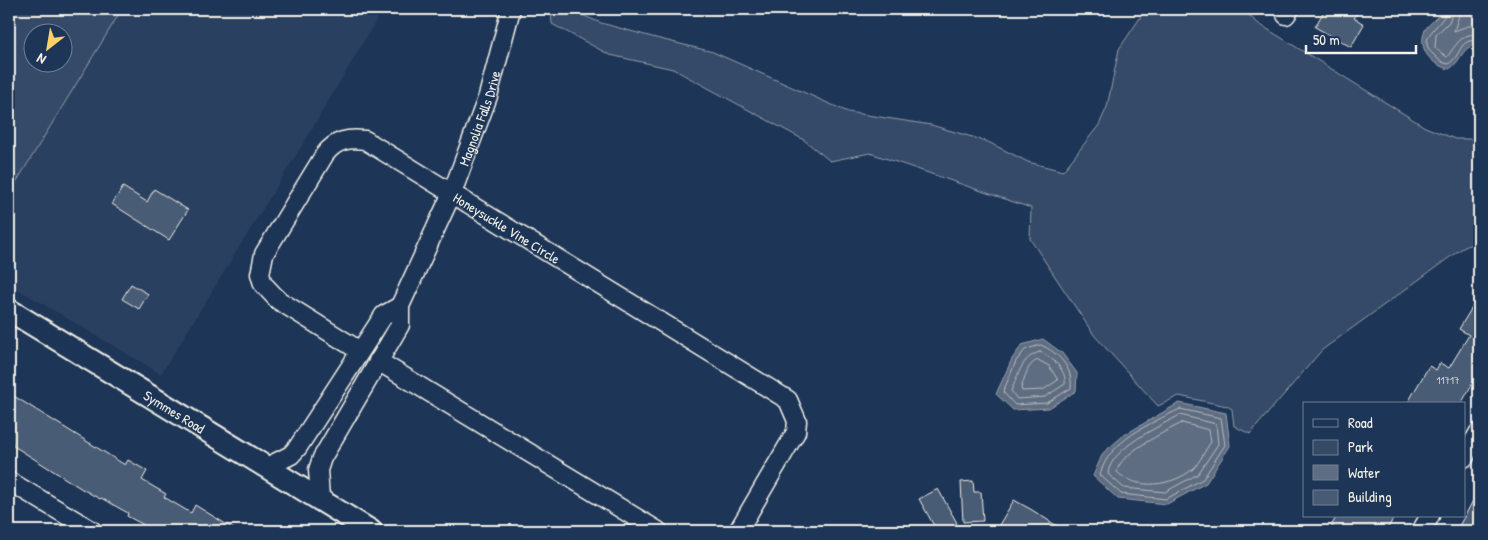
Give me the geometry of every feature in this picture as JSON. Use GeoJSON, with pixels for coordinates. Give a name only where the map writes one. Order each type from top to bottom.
{"type":"FeatureCollection","features":[{"type":"Feature","properties":{"kind":"street","name":"Magnolia Falls Drive"},"geometry":{"type":"LineString","coordinates":[[320,498],[318,470],[322,458],[400,324],[400,306],[452,193],[488,96],[512,9]]}},
{"type":"Feature","properties":{"kind":"street","name":"Honeysuckle Vine Circle"},"geometry":{"type":"LineString","coordinates":[[360,351],[270,293],[263,284],[260,274],[264,254],[325,154],[331,146],[352,138],[365,140],[788,400],[797,421],[796,432],[738,531]]}},
{"type":"Feature","properties":{"kind":"street","name":"Magnolia Falls Drive"},"geometry":{"type":"LineString","coordinates":[[267,467],[291,454],[298,447],[384,315],[400,306]]}},
{"type":"Feature","properties":{"kind":"street","name":"Symmes Road"},"geometry":{"type":"LineString","coordinates":[[9,310],[320,498],[371,531]]}},
{"type":"Feature","properties":{"kind":"street"},"geometry":{"type":"LineString","coordinates":[[378,362],[658,531]]}},
{"type":"Feature","properties":{"kind":"street"},"geometry":{"type":"LineString","coordinates":[[1466,455],[1479,432]]}},
{"type":"Feature","properties":{"kind":"street"},"geometry":{"type":"LineString","coordinates":[[9,481],[93,531]]}},
{"type":"Feature","properties":{"kind":"street","name":"Symmes Road"},"geometry":{"type":"LineString","coordinates":[[340,511],[375,531]]}},
{"type":"Feature","properties":{"kind":"street"},"geometry":{"type":"LineString","coordinates":[[1421,531],[1429,518]]}},
{"type":"Feature","properties":{"kind":"shaded area"},"geometry":{"type":"Polygon","coordinates":[[[122,9],[383,9],[306,139],[161,374],[9,284],[9,194],[122,9]]]}},
{"type":"Feature","properties":{"kind":"green space"},"geometry":{"type":"Polygon","coordinates":[[[9,9],[122,9],[9,194],[9,9]]]}},
{"type":"Feature","properties":{"kind":"green space"},"geometry":{"type":"Polygon","coordinates":[[[555,9],[568,9],[601,23],[713,52],[848,112],[931,125],[986,141],[1028,162],[1063,171],[1099,125],[1107,107],[1119,49],[1146,9],[1241,9],[1259,24],[1425,127],[1455,139],[1479,139],[1479,240],[1461,249],[1322,350],[1250,434],[1234,426],[1232,409],[1227,406],[1179,396],[1158,406],[1094,335],[1030,239],[1031,208],[870,153],[830,161],[804,140],[673,69],[610,55],[552,24],[551,11],[555,9]]]}},
{"type":"Feature","properties":{"kind":"water"},"geometry":{"type":"Polygon","coordinates":[[[1443,9],[1479,9],[1479,45],[1473,45],[1465,50],[1457,62],[1449,69],[1431,60],[1424,50],[1423,44],[1425,30],[1443,9]]]}},
{"type":"Feature","properties":{"kind":"water"},"geometry":{"type":"Polygon","coordinates":[[[1043,339],[1062,353],[1077,373],[1076,391],[1049,408],[1013,410],[996,394],[1012,359],[1022,345],[1043,339]]]}},
{"type":"Feature","properties":{"kind":"water"},"geometry":{"type":"Polygon","coordinates":[[[1179,403],[1226,413],[1230,446],[1206,483],[1167,504],[1118,499],[1093,476],[1103,453],[1124,435],[1179,403]]]}},
{"type":"Feature","properties":{"kind":"building"},"geometry":{"type":"Polygon","coordinates":[[[1325,9],[1360,9],[1354,18],[1364,24],[1351,47],[1315,27],[1325,9]]]}},
{"type":"Feature","properties":{"kind":"building"},"geometry":{"type":"Polygon","coordinates":[[[123,187],[147,202],[154,189],[188,210],[169,240],[112,204],[123,187]]]}},
{"type":"Feature","properties":{"kind":"building"},"geometry":{"type":"Polygon","coordinates":[[[131,284],[148,294],[139,309],[122,299],[131,284]]]}},
{"type":"Feature","properties":{"kind":"building"},"geometry":{"type":"Polygon","coordinates":[[[1479,296],[1479,372],[1462,402],[1408,402],[1429,366],[1436,370],[1440,363],[1449,368],[1469,335],[1459,329],[1479,296]]]}},
{"type":"Feature","properties":{"kind":"building"},"geometry":{"type":"Polygon","coordinates":[[[9,393],[125,465],[128,460],[147,471],[142,480],[166,494],[164,497],[191,513],[195,505],[237,531],[155,531],[127,516],[128,513],[82,489],[12,445],[13,443],[9,440],[9,393]]]}},
{"type":"Feature","properties":{"kind":"building"},"geometry":{"type":"Polygon","coordinates":[[[973,481],[974,492],[981,492],[983,521],[963,522],[961,482],[973,481]]]}},
{"type":"Feature","properties":{"kind":"building"},"geometry":{"type":"Polygon","coordinates":[[[938,489],[957,523],[943,531],[937,531],[919,499],[938,489]]]}},
{"type":"Feature","properties":{"kind":"building"},"geometry":{"type":"Polygon","coordinates":[[[1479,489],[1479,531],[1456,531],[1464,518],[1466,518],[1467,512],[1479,489]]]}},
{"type":"Feature","properties":{"kind":"building"},"geometry":{"type":"Polygon","coordinates":[[[1014,500],[1065,531],[1010,531],[999,525],[1014,500]]]}},
{"type":"Feature","properties":{"kind":"building"},"geometry":{"type":"Polygon","coordinates":[[[1336,518],[1394,518],[1386,531],[1341,531],[1331,526],[1336,518]]]}}]}
